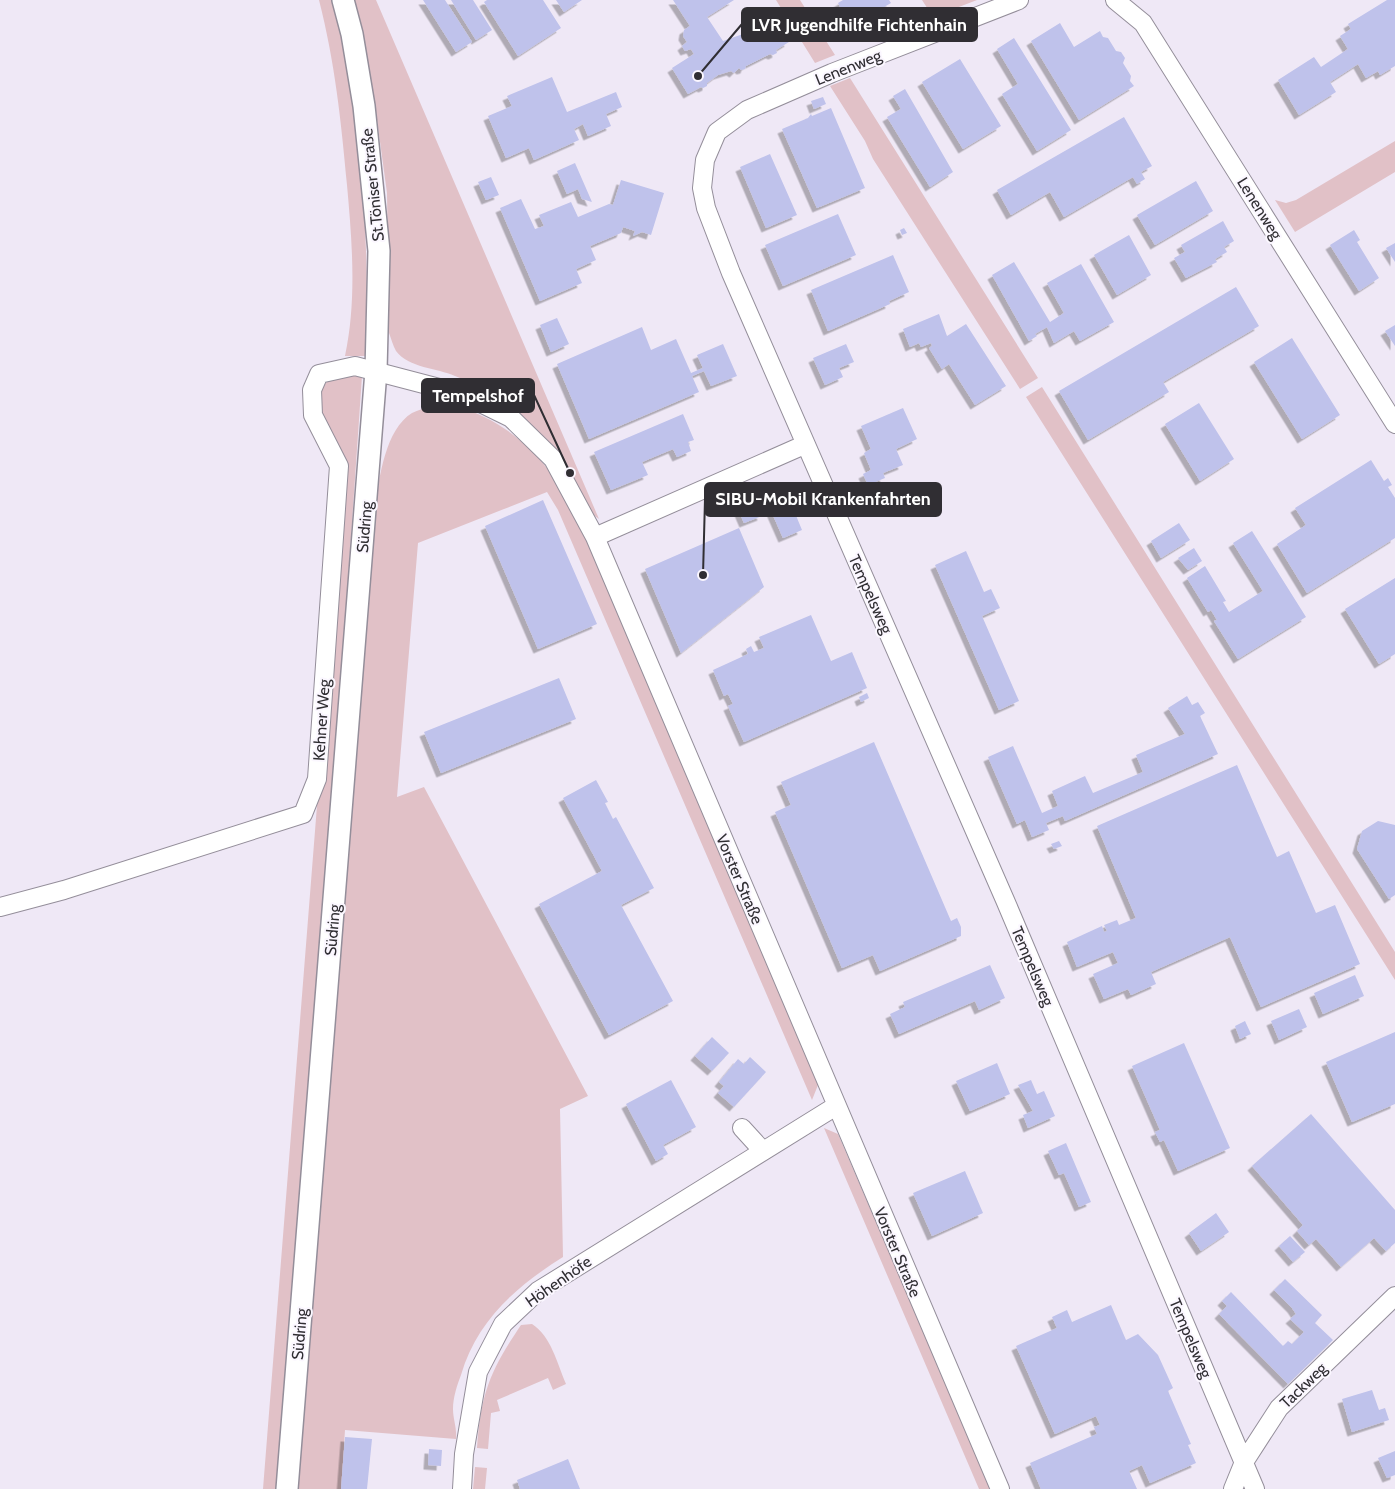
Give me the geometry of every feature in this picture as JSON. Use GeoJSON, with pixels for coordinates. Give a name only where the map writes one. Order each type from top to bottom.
{"type":"FeatureCollection","features":[{"type":"Feature","properties":{"kind":"main road","name":"St.Töniser Straße"},"geometry":{"type":"LineString","coordinates":[[343,0],[352,34],[364,106],[379,251],[376,371]]}},
{"type":"Feature","properties":{"kind":"main road","name":"Südring"},"geometry":{"type":"LineString","coordinates":[[286,1489],[376,371]]}},
{"type":"Feature","properties":{"kind":"street","name":"Lenenweg"},"geometry":{"type":"LineString","coordinates":[[704,167],[710,145],[717,132],[747,110],[832,73],[1019,0]]}},
{"type":"Feature","properties":{"kind":"street","name":"Lenenweg"},"geometry":{"type":"LineString","coordinates":[[1116,0],[1143,23],[1395,424]]}},
{"type":"Feature","properties":{"kind":"street","name":"Tempelsweg"},"geometry":{"type":"LineString","coordinates":[[704,167],[702,188],[706,208],[718,242],[804,445],[995,877],[1255,1489]]}},
{"type":"Feature","properties":{"kind":"street","name":"Kehner Weg"},"geometry":{"type":"LineString","coordinates":[[0,907],[263,828],[303,814],[317,779],[339,466],[313,415],[312,390],[319,374],[355,366],[376,371]]}},
{"type":"Feature","properties":{"kind":"street","name":"Vorster Straße"},"geometry":{"type":"LineString","coordinates":[[376,371],[462,394],[511,418],[553,459],[596,537],[1000,1489]]}},
{"type":"Feature","properties":{"kind":"street"},"geometry":{"type":"LineString","coordinates":[[596,537],[804,445]]}},
{"type":"Feature","properties":{"kind":"street","name":"Höhenhöfe"},"geometry":{"type":"LineString","coordinates":[[462,1489],[464,1454],[478,1372],[503,1324],[538,1291],[762,1150],[836,1106]]}},
{"type":"Feature","properties":{"kind":"street"},"geometry":{"type":"LineString","coordinates":[[742,1128],[762,1150]]}},
{"type":"Feature","properties":{"kind":"street","name":"Tackweg"},"geometry":{"type":"LineString","coordinates":[[1233,1489],[1244,1462],[1279,1408],[1395,1296]]}},
{"type":"Feature","properties":{"kind":"shaded area"},"geometry":{"type":"Polygon","coordinates":[[[319,0],[335,0],[344,44],[357,133],[362,177],[367,266],[366,356],[345,356],[349,335],[352,292],[350,227],[337,92],[319,0]]]}},
{"type":"Feature","properties":{"kind":"shaded area"},"geometry":{"type":"Polygon","coordinates":[[[353,0],[376,0],[599,519],[592,514],[568,470],[558,456],[537,430],[525,419],[505,403],[478,386],[448,373],[408,361],[395,349],[389,333],[387,193],[375,105],[353,0]]]}},
{"type":"Feature","properties":{"kind":"shaded area"},"geometry":{"type":"Polygon","coordinates":[[[776,0],[800,0],[835,55],[815,63],[776,0]]]}},
{"type":"Feature","properties":{"kind":"shaded area"},"geometry":{"type":"Polygon","coordinates":[[[922,0],[977,0],[933,17],[922,0]]]}},
{"type":"Feature","properties":{"kind":"shaded area"},"geometry":{"type":"Polygon","coordinates":[[[850,78],[1038,378],[1020,389],[873,159],[865,141],[830,86],[850,78]]]}},
{"type":"Feature","properties":{"kind":"shaded area"},"geometry":{"type":"Polygon","coordinates":[[[1395,141],[1395,172],[1295,232],[1275,200],[1286,203],[1296,200],[1395,141]]]}},
{"type":"Feature","properties":{"kind":"shaded area"},"geometry":{"type":"Polygon","coordinates":[[[343,373],[362,376],[332,814],[279,1489],[263,1489],[344,464],[324,427],[318,401],[321,390],[329,381],[343,373]]]}},
{"type":"Feature","properties":{"kind":"shaded area"},"geometry":{"type":"Polygon","coordinates":[[[1042,387],[1395,952],[1395,980],[1026,397],[1042,387]]]}},
{"type":"Feature","properties":{"kind":"shaded area"},"geometry":{"type":"Polygon","coordinates":[[[431,406],[457,407],[499,425],[524,443],[535,454],[564,491],[587,538],[818,1085],[812,1100],[558,510],[547,492],[418,543],[397,797],[424,787],[588,1096],[560,1109],[563,1257],[530,1280],[501,1306],[477,1337],[468,1355],[454,1396],[453,1409],[456,1439],[345,1430],[341,1489],[295,1489],[376,498],[382,465],[393,434],[412,413],[431,406]]]}},
{"type":"Feature","properties":{"kind":"shaded area"},"geometry":{"type":"Polygon","coordinates":[[[824,1128],[838,1134],[991,1489],[979,1489],[824,1128]]]}},
{"type":"Feature","properties":{"kind":"shaded area"},"geometry":{"type":"Polygon","coordinates":[[[532,1324],[539,1329],[549,1343],[566,1384],[553,1390],[548,1378],[497,1400],[500,1411],[491,1413],[488,1449],[477,1448],[481,1412],[489,1383],[502,1356],[521,1325],[532,1324]]]}},
{"type":"Feature","properties":{"kind":"shaded area"},"geometry":{"type":"Polygon","coordinates":[[[475,1467],[487,1468],[485,1489],[473,1489],[475,1467]]]}},
{"type":"Feature","properties":{"kind":"building"},"geometry":{"type":"Polygon","coordinates":[[[423,0],[445,0],[472,42],[456,52],[423,0]]]}},
{"type":"Feature","properties":{"kind":"building"},"geometry":{"type":"Polygon","coordinates":[[[451,0],[473,0],[492,30],[476,40],[451,0]]]}},
{"type":"Feature","properties":{"kind":"building"},"geometry":{"type":"Polygon","coordinates":[[[487,0],[543,0],[561,28],[518,56],[484,2],[487,0]]]}},
{"type":"Feature","properties":{"kind":"building"},"geometry":{"type":"Polygon","coordinates":[[[556,0],[582,0],[564,12],[556,0]]]}},
{"type":"Feature","properties":{"kind":"building"},"geometry":{"type":"Polygon","coordinates":[[[673,0],[734,0],[707,17],[723,41],[746,33],[754,28],[750,19],[754,17],[760,24],[772,16],[782,28],[789,42],[776,50],[777,53],[770,54],[746,66],[745,69],[741,70],[739,68],[734,73],[731,71],[718,75],[707,83],[707,86],[688,94],[672,68],[694,54],[691,49],[685,51],[682,46],[687,42],[683,36],[684,30],[690,26],[673,0]]]}},
{"type":"Feature","properties":{"kind":"building"},"geometry":{"type":"Polygon","coordinates":[[[843,0],[889,0],[891,3],[879,10],[880,17],[871,15],[851,28],[838,3],[843,0]]]}},
{"type":"Feature","properties":{"kind":"building"},"geometry":{"type":"Polygon","coordinates":[[[1387,0],[1395,0],[1395,66],[1380,75],[1378,71],[1366,78],[1358,64],[1330,82],[1336,92],[1299,115],[1278,80],[1314,57],[1321,67],[1348,49],[1340,36],[1351,29],[1348,24],[1387,0]]]}},
{"type":"Feature","properties":{"kind":"building"},"geometry":{"type":"Polygon","coordinates":[[[1060,23],[1074,47],[1100,31],[1103,37],[1108,38],[1116,51],[1121,52],[1125,58],[1123,63],[1131,76],[1130,81],[1134,86],[1079,120],[1031,41],[1060,23]]]}},
{"type":"Feature","properties":{"kind":"building"},"geometry":{"type":"Polygon","coordinates":[[[1014,38],[1071,130],[1037,151],[1002,94],[1018,84],[997,49],[1014,38]]]}},
{"type":"Feature","properties":{"kind":"building"},"geometry":{"type":"Polygon","coordinates":[[[960,59],[1001,126],[963,149],[922,82],[960,59]]]}},
{"type":"Feature","properties":{"kind":"building"},"geometry":{"type":"Polygon","coordinates":[[[552,77],[567,112],[616,92],[622,107],[606,114],[611,126],[588,136],[583,124],[574,129],[579,140],[534,160],[529,148],[506,158],[488,116],[512,106],[507,96],[552,77]]]}},
{"type":"Feature","properties":{"kind":"building"},"geometry":{"type":"Polygon","coordinates":[[[905,89],[953,172],[930,187],[887,117],[901,109],[893,96],[905,89]]]}},
{"type":"Feature","properties":{"kind":"building"},"geometry":{"type":"Polygon","coordinates":[[[823,97],[826,104],[814,109],[811,101],[823,97]]]}},
{"type":"Feature","properties":{"kind":"building"},"geometry":{"type":"Polygon","coordinates":[[[831,108],[865,188],[817,208],[782,129],[808,118],[811,114],[812,116],[831,108]]]}},
{"type":"Feature","properties":{"kind":"building"},"geometry":{"type":"Polygon","coordinates":[[[1124,117],[1152,166],[1141,172],[1145,179],[1137,184],[1133,177],[1064,217],[1050,192],[1011,215],[997,190],[1124,117]]]}},
{"type":"Feature","properties":{"kind":"building"},"geometry":{"type":"Polygon","coordinates":[[[770,154],[797,215],[766,228],[740,167],[770,154]]]}},
{"type":"Feature","properties":{"kind":"building"},"geometry":{"type":"Polygon","coordinates":[[[575,163],[592,202],[582,199],[578,189],[567,194],[557,171],[575,163]]]}},
{"type":"Feature","properties":{"kind":"building"},"geometry":{"type":"Polygon","coordinates":[[[491,177],[499,195],[486,200],[478,182],[491,177]]]}},
{"type":"Feature","properties":{"kind":"building"},"geometry":{"type":"Polygon","coordinates":[[[621,180],[664,193],[651,235],[642,232],[633,236],[635,231],[623,227],[621,233],[590,246],[596,260],[576,269],[582,283],[540,301],[500,208],[521,199],[535,229],[544,226],[539,215],[571,202],[578,217],[609,204],[613,205],[621,180]]]}},
{"type":"Feature","properties":{"kind":"building"},"geometry":{"type":"Polygon","coordinates":[[[1196,181],[1213,211],[1155,245],[1137,215],[1196,181]]]}},
{"type":"Feature","properties":{"kind":"building"},"geometry":{"type":"Polygon","coordinates":[[[838,214],[856,255],[783,286],[765,245],[838,214]]]}},
{"type":"Feature","properties":{"kind":"building"},"geometry":{"type":"Polygon","coordinates":[[[1223,221],[1234,241],[1224,247],[1227,252],[1215,259],[1217,262],[1186,278],[1174,258],[1185,252],[1181,245],[1223,221]]]}},
{"type":"Feature","properties":{"kind":"building"},"geometry":{"type":"Polygon","coordinates":[[[904,228],[907,233],[902,235],[900,230],[904,228]]]}},
{"type":"Feature","properties":{"kind":"building"},"geometry":{"type":"Polygon","coordinates":[[[1354,230],[1360,240],[1357,242],[1379,278],[1359,291],[1330,245],[1354,230]]]}},
{"type":"Feature","properties":{"kind":"building"},"geometry":{"type":"Polygon","coordinates":[[[1129,235],[1151,275],[1117,295],[1094,255],[1129,235]]]}},
{"type":"Feature","properties":{"kind":"building"},"geometry":{"type":"Polygon","coordinates":[[[1395,243],[1395,262],[1386,248],[1395,243]]]}},
{"type":"Feature","properties":{"kind":"building"},"geometry":{"type":"Polygon","coordinates":[[[893,255],[909,292],[889,301],[890,304],[828,331],[811,290],[893,255]]]}},
{"type":"Feature","properties":{"kind":"building"},"geometry":{"type":"Polygon","coordinates":[[[1014,262],[1050,322],[1064,313],[1047,283],[1081,264],[1114,322],[1080,341],[1074,331],[1054,343],[1047,327],[1035,334],[1037,336],[1029,341],[992,275],[1014,262]]]}},
{"type":"Feature","properties":{"kind":"building"},"geometry":{"type":"Polygon","coordinates":[[[1236,287],[1259,326],[1163,382],[1169,392],[1088,440],[1059,391],[1236,287]]]}},
{"type":"Feature","properties":{"kind":"building"},"geometry":{"type":"Polygon","coordinates":[[[939,314],[947,336],[966,324],[1006,386],[975,405],[949,364],[942,369],[929,348],[932,346],[931,343],[921,347],[919,343],[910,347],[903,329],[939,314]]]}},
{"type":"Feature","properties":{"kind":"building"},"geometry":{"type":"Polygon","coordinates":[[[557,318],[569,344],[551,352],[540,325],[557,318]]]}},
{"type":"Feature","properties":{"kind":"building"},"geometry":{"type":"Polygon","coordinates":[[[1395,325],[1395,346],[1385,331],[1395,325]]]}},
{"type":"Feature","properties":{"kind":"building"},"geometry":{"type":"Polygon","coordinates":[[[642,327],[651,350],[676,339],[691,373],[703,368],[697,355],[723,344],[737,376],[711,386],[704,371],[692,376],[699,392],[589,439],[557,364],[642,327]]]}},
{"type":"Feature","properties":{"kind":"building"},"geometry":{"type":"Polygon","coordinates":[[[1292,338],[1340,415],[1302,439],[1254,362],[1292,338]]]}},
{"type":"Feature","properties":{"kind":"building"},"geometry":{"type":"Polygon","coordinates":[[[846,344],[854,362],[839,368],[843,377],[825,385],[813,358],[846,344]]]}},
{"type":"Feature","properties":{"kind":"building"},"geometry":{"type":"Polygon","coordinates":[[[1199,403],[1234,459],[1200,481],[1165,424],[1199,403]]]}},
{"type":"Feature","properties":{"kind":"building"},"geometry":{"type":"Polygon","coordinates":[[[903,408],[917,439],[896,449],[903,465],[883,473],[885,478],[868,485],[863,474],[871,470],[864,453],[871,449],[861,426],[903,408]]]}},
{"type":"Feature","properties":{"kind":"building"},"geometry":{"type":"Polygon","coordinates":[[[683,414],[694,440],[688,442],[691,451],[677,457],[673,449],[642,462],[648,475],[611,490],[594,452],[683,414]]]}},
{"type":"Feature","properties":{"kind":"building"},"geometry":{"type":"Polygon","coordinates":[[[1371,460],[1384,481],[1388,478],[1392,485],[1388,487],[1395,498],[1395,538],[1307,593],[1277,544],[1306,525],[1295,508],[1371,460]]]}},
{"type":"Feature","properties":{"kind":"building"},"geometry":{"type":"Polygon","coordinates":[[[785,489],[802,530],[783,538],[765,497],[785,489]]]}},
{"type":"Feature","properties":{"kind":"building"},"geometry":{"type":"Polygon","coordinates":[[[543,500],[597,624],[538,649],[485,526],[543,500]]]}},
{"type":"Feature","properties":{"kind":"building"},"geometry":{"type":"Polygon","coordinates":[[[756,501],[762,516],[744,523],[738,509],[756,501]]]}},
{"type":"Feature","properties":{"kind":"building"},"geometry":{"type":"Polygon","coordinates":[[[1179,523],[1190,540],[1161,558],[1151,541],[1179,523]]]}},
{"type":"Feature","properties":{"kind":"building"},"geometry":{"type":"Polygon","coordinates":[[[739,528],[764,587],[681,653],[645,569],[739,528]]]}},
{"type":"Feature","properties":{"kind":"building"},"geometry":{"type":"Polygon","coordinates":[[[1252,531],[1306,617],[1238,659],[1214,621],[1217,620],[1211,610],[1208,612],[1187,578],[1205,566],[1226,601],[1223,602],[1229,612],[1263,591],[1233,543],[1252,531]]]}},
{"type":"Feature","properties":{"kind":"building"},"geometry":{"type":"Polygon","coordinates":[[[1194,548],[1202,561],[1188,570],[1178,558],[1194,548]]]}},
{"type":"Feature","properties":{"kind":"building"},"geometry":{"type":"Polygon","coordinates":[[[966,551],[984,592],[991,589],[1000,608],[982,616],[1019,701],[999,710],[935,565],[966,551]]]}},
{"type":"Feature","properties":{"kind":"building"},"geometry":{"type":"Polygon","coordinates":[[[1395,578],[1395,654],[1379,664],[1345,609],[1395,578]]]}},
{"type":"Feature","properties":{"kind":"building"},"geometry":{"type":"Polygon","coordinates":[[[811,615],[831,661],[852,652],[867,688],[744,742],[728,706],[733,704],[728,694],[724,696],[713,670],[748,654],[746,649],[751,646],[754,652],[764,648],[759,637],[811,615]]]}},
{"type":"Feature","properties":{"kind":"building"},"geometry":{"type":"Polygon","coordinates":[[[559,678],[576,719],[441,773],[424,732],[559,678]]]}},
{"type":"Feature","properties":{"kind":"building"},"geometry":{"type":"Polygon","coordinates":[[[867,693],[869,698],[861,702],[859,697],[867,693]]]}},
{"type":"Feature","properties":{"kind":"building"},"geometry":{"type":"Polygon","coordinates":[[[1187,696],[1192,705],[1198,702],[1205,713],[1200,716],[1218,754],[1065,821],[1063,816],[1046,823],[1049,830],[1032,837],[1025,820],[1017,824],[988,757],[1013,746],[1042,813],[1058,806],[1052,791],[1085,776],[1093,793],[1143,772],[1136,755],[1185,734],[1168,708],[1187,696]]]}},
{"type":"Feature","properties":{"kind":"building"},"geometry":{"type":"Polygon","coordinates":[[[874,742],[951,921],[957,918],[961,927],[961,936],[880,971],[873,955],[842,968],[775,812],[791,805],[781,782],[874,742]]]}},
{"type":"Feature","properties":{"kind":"building"},"geometry":{"type":"Polygon","coordinates":[[[1237,765],[1277,857],[1289,851],[1316,913],[1335,905],[1360,964],[1261,1007],[1230,937],[1151,972],[1156,984],[1131,995],[1128,989],[1104,999],[1093,974],[1118,963],[1113,952],[1077,967],[1067,942],[1102,926],[1104,932],[1107,931],[1104,925],[1117,920],[1119,925],[1136,918],[1097,826],[1237,765]]]}},
{"type":"Feature","properties":{"kind":"building"},"geometry":{"type":"Polygon","coordinates":[[[596,780],[608,802],[605,803],[613,819],[616,817],[654,888],[621,905],[673,1001],[609,1035],[539,904],[602,871],[563,798],[596,780]]]}},
{"type":"Feature","properties":{"kind":"building"},"geometry":{"type":"Polygon","coordinates":[[[1378,821],[1395,825],[1395,895],[1389,899],[1357,849],[1362,831],[1378,821]]]}},
{"type":"Feature","properties":{"kind":"building"},"geometry":{"type":"Polygon","coordinates":[[[1059,841],[1062,846],[1054,849],[1051,844],[1059,841]]]}},
{"type":"Feature","properties":{"kind":"building"},"geometry":{"type":"Polygon","coordinates":[[[990,965],[1005,998],[979,1010],[975,1001],[899,1034],[890,1014],[905,1007],[903,1002],[990,965]]]}},
{"type":"Feature","properties":{"kind":"building"},"geometry":{"type":"Polygon","coordinates":[[[1355,975],[1364,996],[1323,1014],[1314,993],[1355,975]]]}},
{"type":"Feature","properties":{"kind":"building"},"geometry":{"type":"Polygon","coordinates":[[[1299,1009],[1307,1027],[1279,1040],[1271,1021],[1299,1009]]]}},
{"type":"Feature","properties":{"kind":"building"},"geometry":{"type":"Polygon","coordinates":[[[1245,1021],[1251,1034],[1240,1039],[1235,1026],[1245,1021]]]}},
{"type":"Feature","properties":{"kind":"building"},"geometry":{"type":"Polygon","coordinates":[[[1395,1032],[1395,1104],[1352,1122],[1326,1062],[1395,1032]]]}},
{"type":"Feature","properties":{"kind":"building"},"geometry":{"type":"Polygon","coordinates":[[[712,1037],[729,1053],[712,1071],[695,1056],[712,1037]]]}},
{"type":"Feature","properties":{"kind":"building"},"geometry":{"type":"Polygon","coordinates":[[[1184,1043],[1230,1148],[1178,1171],[1164,1140],[1160,1142],[1155,1132],[1160,1130],[1132,1066],[1184,1043]]]}},
{"type":"Feature","properties":{"kind":"building"},"geometry":{"type":"Polygon","coordinates":[[[750,1057],[766,1072],[734,1107],[718,1093],[724,1086],[719,1082],[738,1059],[744,1064],[750,1057]]]}},
{"type":"Feature","properties":{"kind":"building"},"geometry":{"type":"Polygon","coordinates":[[[997,1063],[1010,1094],[970,1111],[956,1081],[997,1063]]]}},
{"type":"Feature","properties":{"kind":"building"},"geometry":{"type":"Polygon","coordinates":[[[671,1080],[696,1127],[663,1145],[668,1154],[656,1161],[626,1104],[671,1080]]]}},
{"type":"Feature","properties":{"kind":"building"},"geometry":{"type":"Polygon","coordinates":[[[1031,1080],[1037,1094],[1044,1091],[1055,1116],[1028,1128],[1023,1115],[1033,1111],[1018,1085],[1031,1080]]]}},
{"type":"Feature","properties":{"kind":"building"},"geometry":{"type":"Polygon","coordinates":[[[1311,1114],[1395,1210],[1395,1243],[1386,1251],[1374,1238],[1341,1267],[1316,1239],[1309,1245],[1297,1231],[1303,1225],[1252,1166],[1311,1114]]]}},
{"type":"Feature","properties":{"kind":"building"},"geometry":{"type":"Polygon","coordinates":[[[1066,1143],[1091,1202],[1079,1207],[1064,1173],[1059,1175],[1048,1151],[1066,1143]]]}},
{"type":"Feature","properties":{"kind":"building"},"geometry":{"type":"Polygon","coordinates":[[[965,1171],[983,1213],[932,1236],[913,1193],[965,1171]]]}},
{"type":"Feature","properties":{"kind":"building"},"geometry":{"type":"Polygon","coordinates":[[[1216,1213],[1229,1232],[1201,1251],[1189,1233],[1216,1213]]]}},
{"type":"Feature","properties":{"kind":"building"},"geometry":{"type":"Polygon","coordinates":[[[1290,1236],[1305,1252],[1293,1262],[1279,1246],[1290,1236]]]}},
{"type":"Feature","properties":{"kind":"building"},"geometry":{"type":"Polygon","coordinates":[[[1285,1279],[1322,1315],[1315,1323],[1333,1340],[1288,1384],[1219,1314],[1227,1306],[1222,1301],[1231,1292],[1283,1346],[1288,1341],[1292,1344],[1304,1332],[1290,1319],[1296,1314],[1292,1308],[1274,1290],[1285,1279]]]}},
{"type":"Feature","properties":{"kind":"building"},"geometry":{"type":"Polygon","coordinates":[[[1111,1305],[1126,1340],[1138,1334],[1158,1355],[1173,1388],[1168,1391],[1191,1444],[1188,1445],[1196,1463],[1150,1483],[1142,1465],[1129,1471],[1137,1489],[1041,1489],[1030,1463],[1097,1434],[1094,1427],[1100,1425],[1096,1416],[1055,1434],[1016,1346],[1057,1328],[1052,1317],[1067,1310],[1072,1322],[1111,1305]]]}},
{"type":"Feature","properties":{"kind":"building"},"geometry":{"type":"Polygon","coordinates":[[[1372,1390],[1379,1410],[1385,1408],[1389,1420],[1352,1432],[1342,1399],[1372,1390]]]}},
{"type":"Feature","properties":{"kind":"building"},"geometry":{"type":"Polygon","coordinates":[[[345,1437],[372,1439],[367,1489],[341,1489],[345,1437]]]}},
{"type":"Feature","properties":{"kind":"building"},"geometry":{"type":"Polygon","coordinates":[[[429,1449],[442,1450],[441,1466],[428,1465],[429,1449]]]}},
{"type":"Feature","properties":{"kind":"building"},"geometry":{"type":"Polygon","coordinates":[[[1395,1451],[1395,1475],[1387,1478],[1378,1458],[1395,1451]]]}},
{"type":"Feature","properties":{"kind":"building"},"geometry":{"type":"Polygon","coordinates":[[[568,1459],[580,1489],[520,1489],[517,1480],[568,1459]]]}},
{"type":"Feature","properties":{"kind":"place","name":"LVR Jugendhilfe Fichtenhain"},"geometry":{"type":"Point","coordinates":[698,76]}},
{"type":"Feature","properties":{"kind":"place","name":"Tempelshof"},"geometry":{"type":"Point","coordinates":[570,473]}},
{"type":"Feature","properties":{"kind":"place","name":"SIBU-Mobil Krankenfahrten"},"geometry":{"type":"Point","coordinates":[703,575]}}]}
